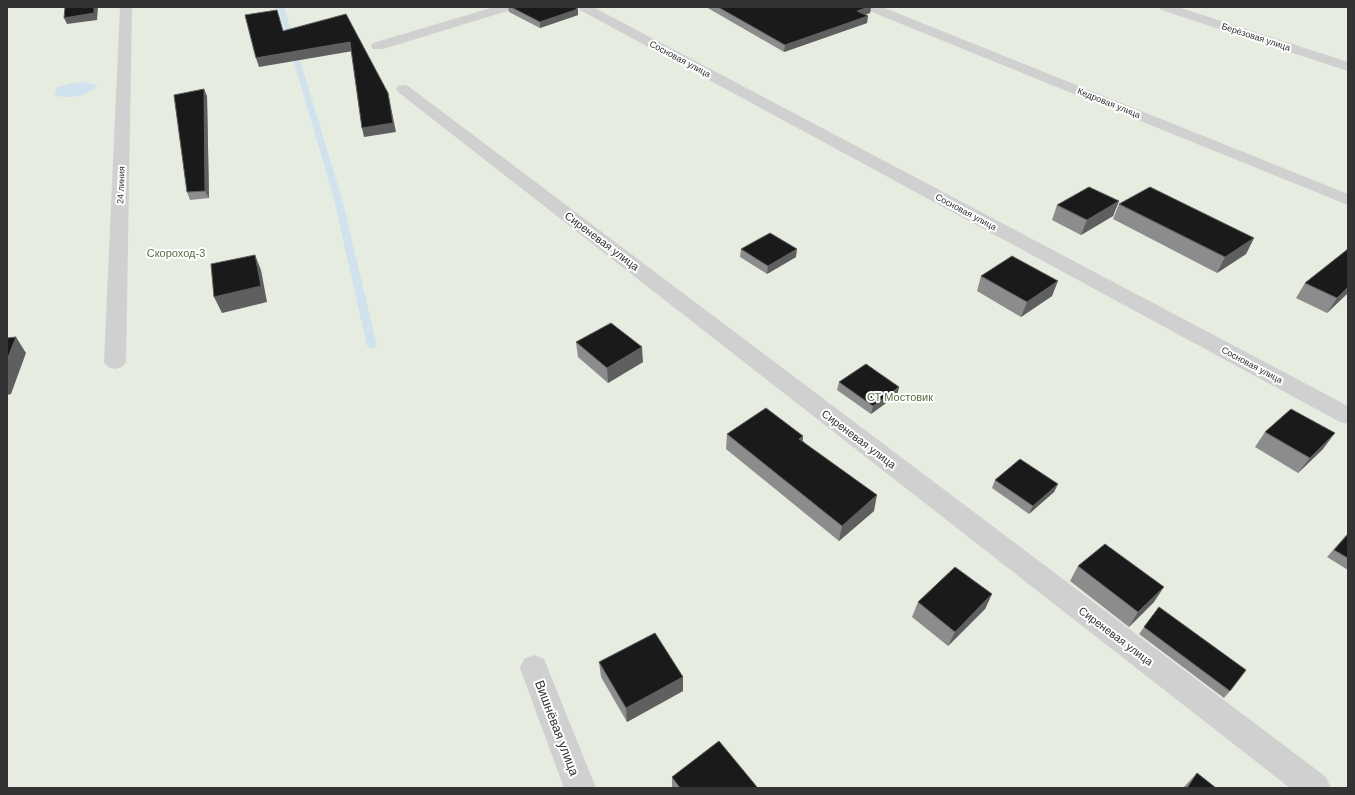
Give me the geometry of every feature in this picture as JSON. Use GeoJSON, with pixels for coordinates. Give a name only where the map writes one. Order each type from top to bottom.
{"type":"FeatureCollection","features":[{"type":"Feature","properties":{"kind":"street","name":"24 линия"},"geometry":{"type":"LineString","coordinates":[[115,362],[126,7]]}},
{"type":"Feature","properties":{"kind":"street"},"geometry":{"type":"LineString","coordinates":[[378,46],[507,7]]}},
{"type":"Feature","properties":{"kind":"street","name":"Сосновая улица"},"geometry":{"type":"LineString","coordinates":[[584,7],[1348,416]]}},
{"type":"Feature","properties":{"kind":"street","name":"Кедровая улица"},"geometry":{"type":"LineString","coordinates":[[871,7],[1348,200]]}},
{"type":"Feature","properties":{"kind":"street","name":"Берёзовая улица"},"geometry":{"type":"LineString","coordinates":[[1165,7],[1348,67]]}},
{"type":"Feature","properties":{"kind":"street","name":"Сиреневая улица"},"geometry":{"type":"LineString","coordinates":[[403,89],[1315,788]]}},
{"type":"Feature","properties":{"kind":"street","name":"Вишнёвая улица"},"geometry":{"type":"LineString","coordinates":[[534,668],[580,788]]}},
{"type":"Feature","properties":{"kind":"green space","name":"СТ Мостовик"},"geometry":{"type":"Polygon","coordinates":[[[7,7],[1348,7],[1348,788],[7,788],[7,7]]]}},
{"type":"Feature","properties":{"kind":"water"},"geometry":{"type":"Polygon","coordinates":[[[85,82],[98,85],[88,92],[78,96],[66,97],[54,95],[57,87],[72,83],[85,82]]]}},
{"type":"Feature","properties":{"kind":"building"},"geometry":{"type":"Polygon","coordinates":[[[65,7],[94,7],[94,13],[64,18],[65,7]]]}},
{"type":"Feature","properties":{"kind":"building"},"geometry":{"type":"Polygon","coordinates":[[[511,7],[574,7],[578,9],[540,22],[511,7]]]}},
{"type":"Feature","properties":{"kind":"building"},"geometry":{"type":"Polygon","coordinates":[[[718,7],[869,7],[857,11],[868,16],[785,45],[718,7]]]}},
{"type":"Feature","properties":{"kind":"building"},"geometry":{"type":"Polygon","coordinates":[[[277,10],[283,31],[346,14],[388,93],[393,123],[362,128],[350,42],[256,58],[245,15],[277,10]]]}},
{"type":"Feature","properties":{"kind":"building"},"geometry":{"type":"Polygon","coordinates":[[[204,89],[205,191],[187,192],[174,95],[204,89]]]}},
{"type":"Feature","properties":{"kind":"building"},"geometry":{"type":"Polygon","coordinates":[[[1089,187],[1119,201],[1087,220],[1057,205],[1089,187]]]}},
{"type":"Feature","properties":{"kind":"building"},"geometry":{"type":"Polygon","coordinates":[[[1150,187],[1254,238],[1225,257],[1119,204],[1150,187]]]}},
{"type":"Feature","properties":{"kind":"building"},"geometry":{"type":"Polygon","coordinates":[[[770,233],[797,249],[768,266],[741,249],[770,233]]]}},
{"type":"Feature","properties":{"kind":"building"},"geometry":{"type":"Polygon","coordinates":[[[1348,249],[1348,287],[1337,298],[1305,283],[1348,249]]]}},
{"type":"Feature","properties":{"kind":"building"},"geometry":{"type":"Polygon","coordinates":[[[255,255],[261,286],[214,297],[211,264],[255,255]]]}},
{"type":"Feature","properties":{"kind":"building"},"geometry":{"type":"Polygon","coordinates":[[[1012,256],[1058,281],[1027,302],[981,276],[1012,256]]]}},
{"type":"Feature","properties":{"kind":"building"},"geometry":{"type":"Polygon","coordinates":[[[611,323],[642,347],[607,368],[576,342],[611,323]]]}},
{"type":"Feature","properties":{"kind":"building"},"geometry":{"type":"Polygon","coordinates":[[[16,337],[7,360],[7,338],[16,337]]]}},
{"type":"Feature","properties":{"kind":"building"},"geometry":{"type":"Polygon","coordinates":[[[866,364],[899,387],[873,406],[839,382],[866,364]]]}},
{"type":"Feature","properties":{"kind":"building"},"geometry":{"type":"Polygon","coordinates":[[[766,408],[803,436],[799,439],[877,495],[842,526],[727,434],[766,408]]]}},
{"type":"Feature","properties":{"kind":"building"},"geometry":{"type":"Polygon","coordinates":[[[1291,409],[1335,433],[1310,458],[1265,432],[1291,409]]]}},
{"type":"Feature","properties":{"kind":"building"},"geometry":{"type":"Polygon","coordinates":[[[1020,459],[1058,484],[1033,506],[995,480],[1020,459]]]}},
{"type":"Feature","properties":{"kind":"building"},"geometry":{"type":"Polygon","coordinates":[[[1348,534],[1348,558],[1334,550],[1348,534]]]}},
{"type":"Feature","properties":{"kind":"building"},"geometry":{"type":"Polygon","coordinates":[[[1105,544],[1164,587],[1138,612],[1078,566],[1105,544]]]}},
{"type":"Feature","properties":{"kind":"building"},"geometry":{"type":"Polygon","coordinates":[[[955,567],[992,594],[955,632],[918,602],[955,567]]]}},
{"type":"Feature","properties":{"kind":"building"},"geometry":{"type":"Polygon","coordinates":[[[1159,607],[1246,670],[1230,691],[1144,627],[1159,607]]]}},
{"type":"Feature","properties":{"kind":"building"},"geometry":{"type":"Polygon","coordinates":[[[655,633],[683,677],[626,708],[599,662],[655,633]]]}},
{"type":"Feature","properties":{"kind":"building"},"geometry":{"type":"Polygon","coordinates":[[[719,741],[757,787],[680,788],[672,777],[719,741]]]}},
{"type":"Feature","properties":{"kind":"building"},"geometry":{"type":"Polygon","coordinates":[[[1197,773],[1216,788],[1187,788],[1197,773]]]}},
{"type":"Feature","properties":{"kind":"waterway"},"geometry":{"type":"LineString","coordinates":[[281,7],[338,199],[372,346]]}},
{"type":"Feature","properties":{"kind":"park label","name":"Скороход-3"},"geometry":{"type":"Point","coordinates":[176,253]}}]}
